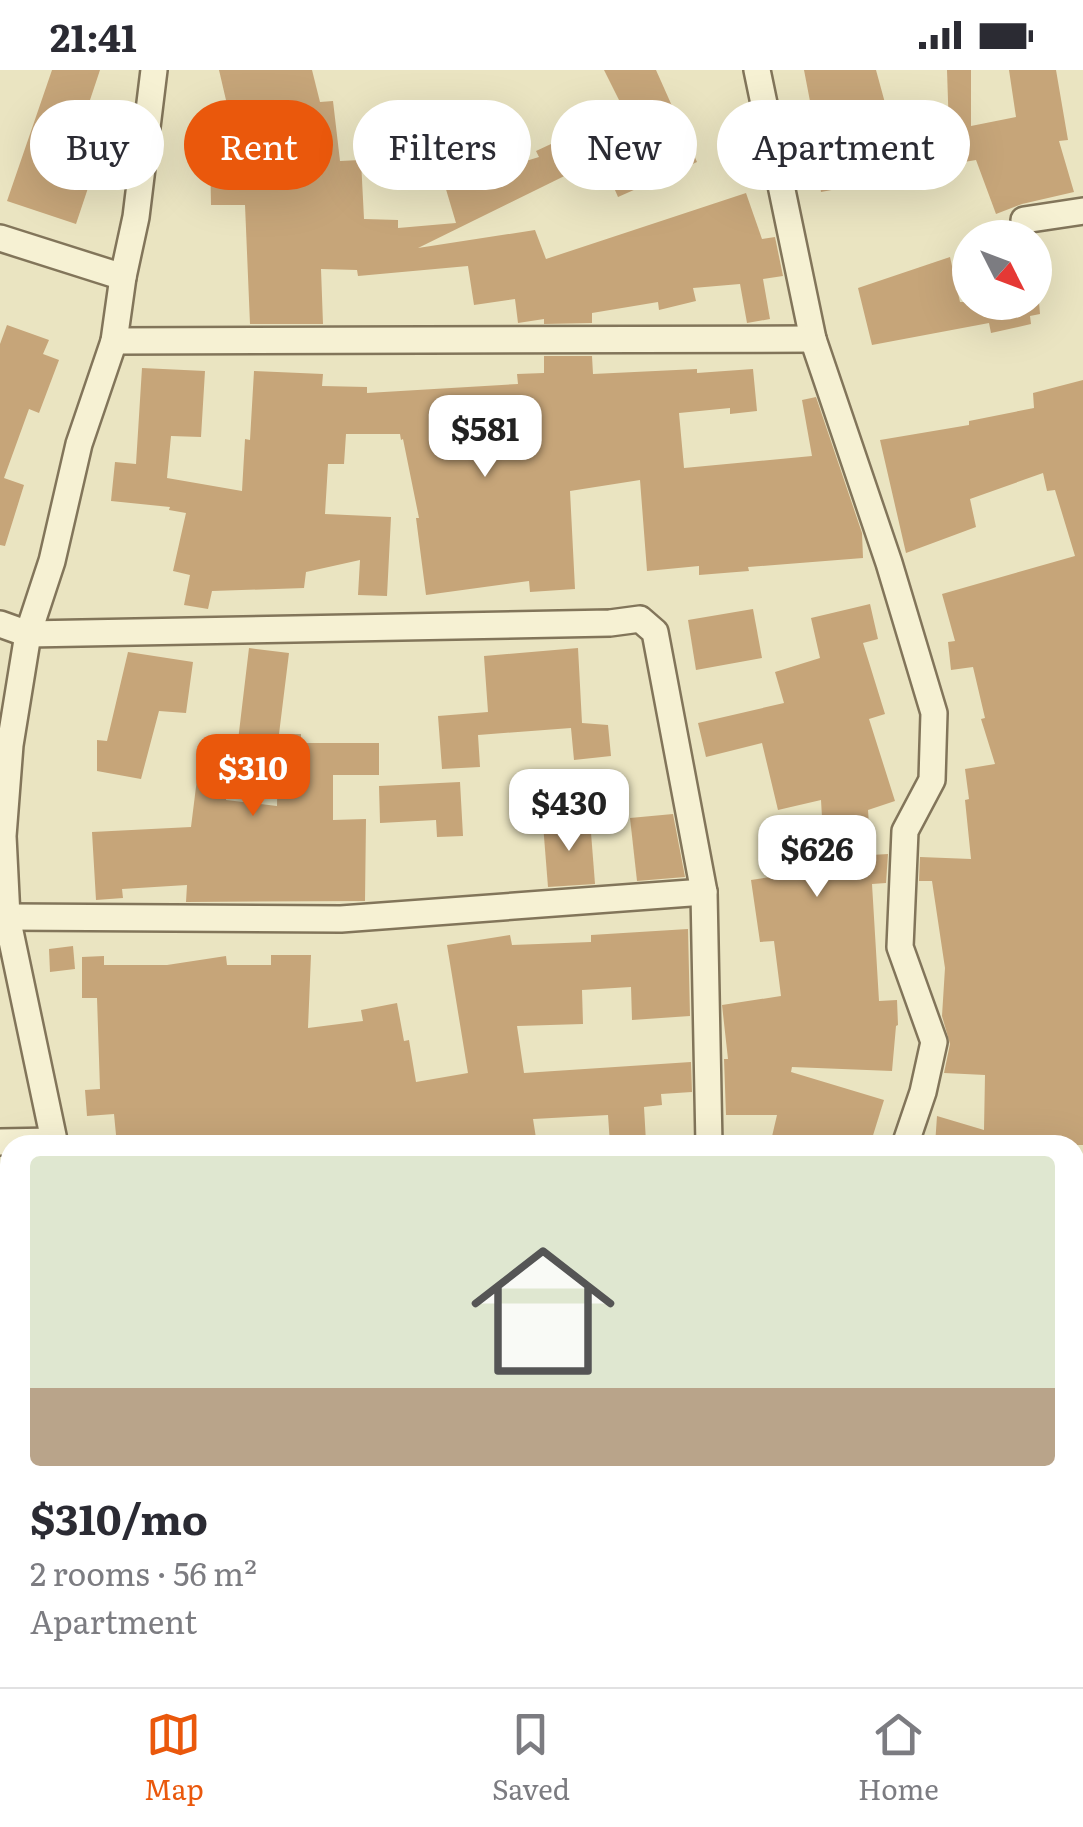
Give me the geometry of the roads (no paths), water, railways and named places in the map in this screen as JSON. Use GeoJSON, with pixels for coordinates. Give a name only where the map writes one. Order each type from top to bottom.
{"type":"FeatureCollection","features":[{"type":"Feature","properties":{"kind":"street"},"geometry":{"type":"LineString","coordinates":[[53,1135],[7,917],[3,836],[10,745],[28,634],[52,561],[80,444],[114,341],[136,217],[154,70]]}},
{"type":"Feature","properties":{"kind":"street"},"geometry":{"type":"LineString","coordinates":[[757,70],[813,340],[890,562],[934,713],[932,780],[905,831],[900,947],[934,1042],[908,1135]]}},
{"type":"Feature","properties":{"kind":"street"},"geometry":{"type":"LineString","coordinates":[[1024,220],[1083,210]]}},
{"type":"Feature","properties":{"kind":"street"},"geometry":{"type":"LineString","coordinates":[[0,238],[123,276]]}},
{"type":"Feature","properties":{"kind":"street"},"geometry":{"type":"LineString","coordinates":[[114,341],[813,340]]}},
{"type":"Feature","properties":{"kind":"street"},"geometry":{"type":"LineString","coordinates":[[0,624],[28,634],[610,624],[640,619],[655,632],[704,892],[710,1135]]}},
{"type":"Feature","properties":{"kind":"street"},"geometry":{"type":"LineString","coordinates":[[7,917],[341,919],[704,892]]}}]}
